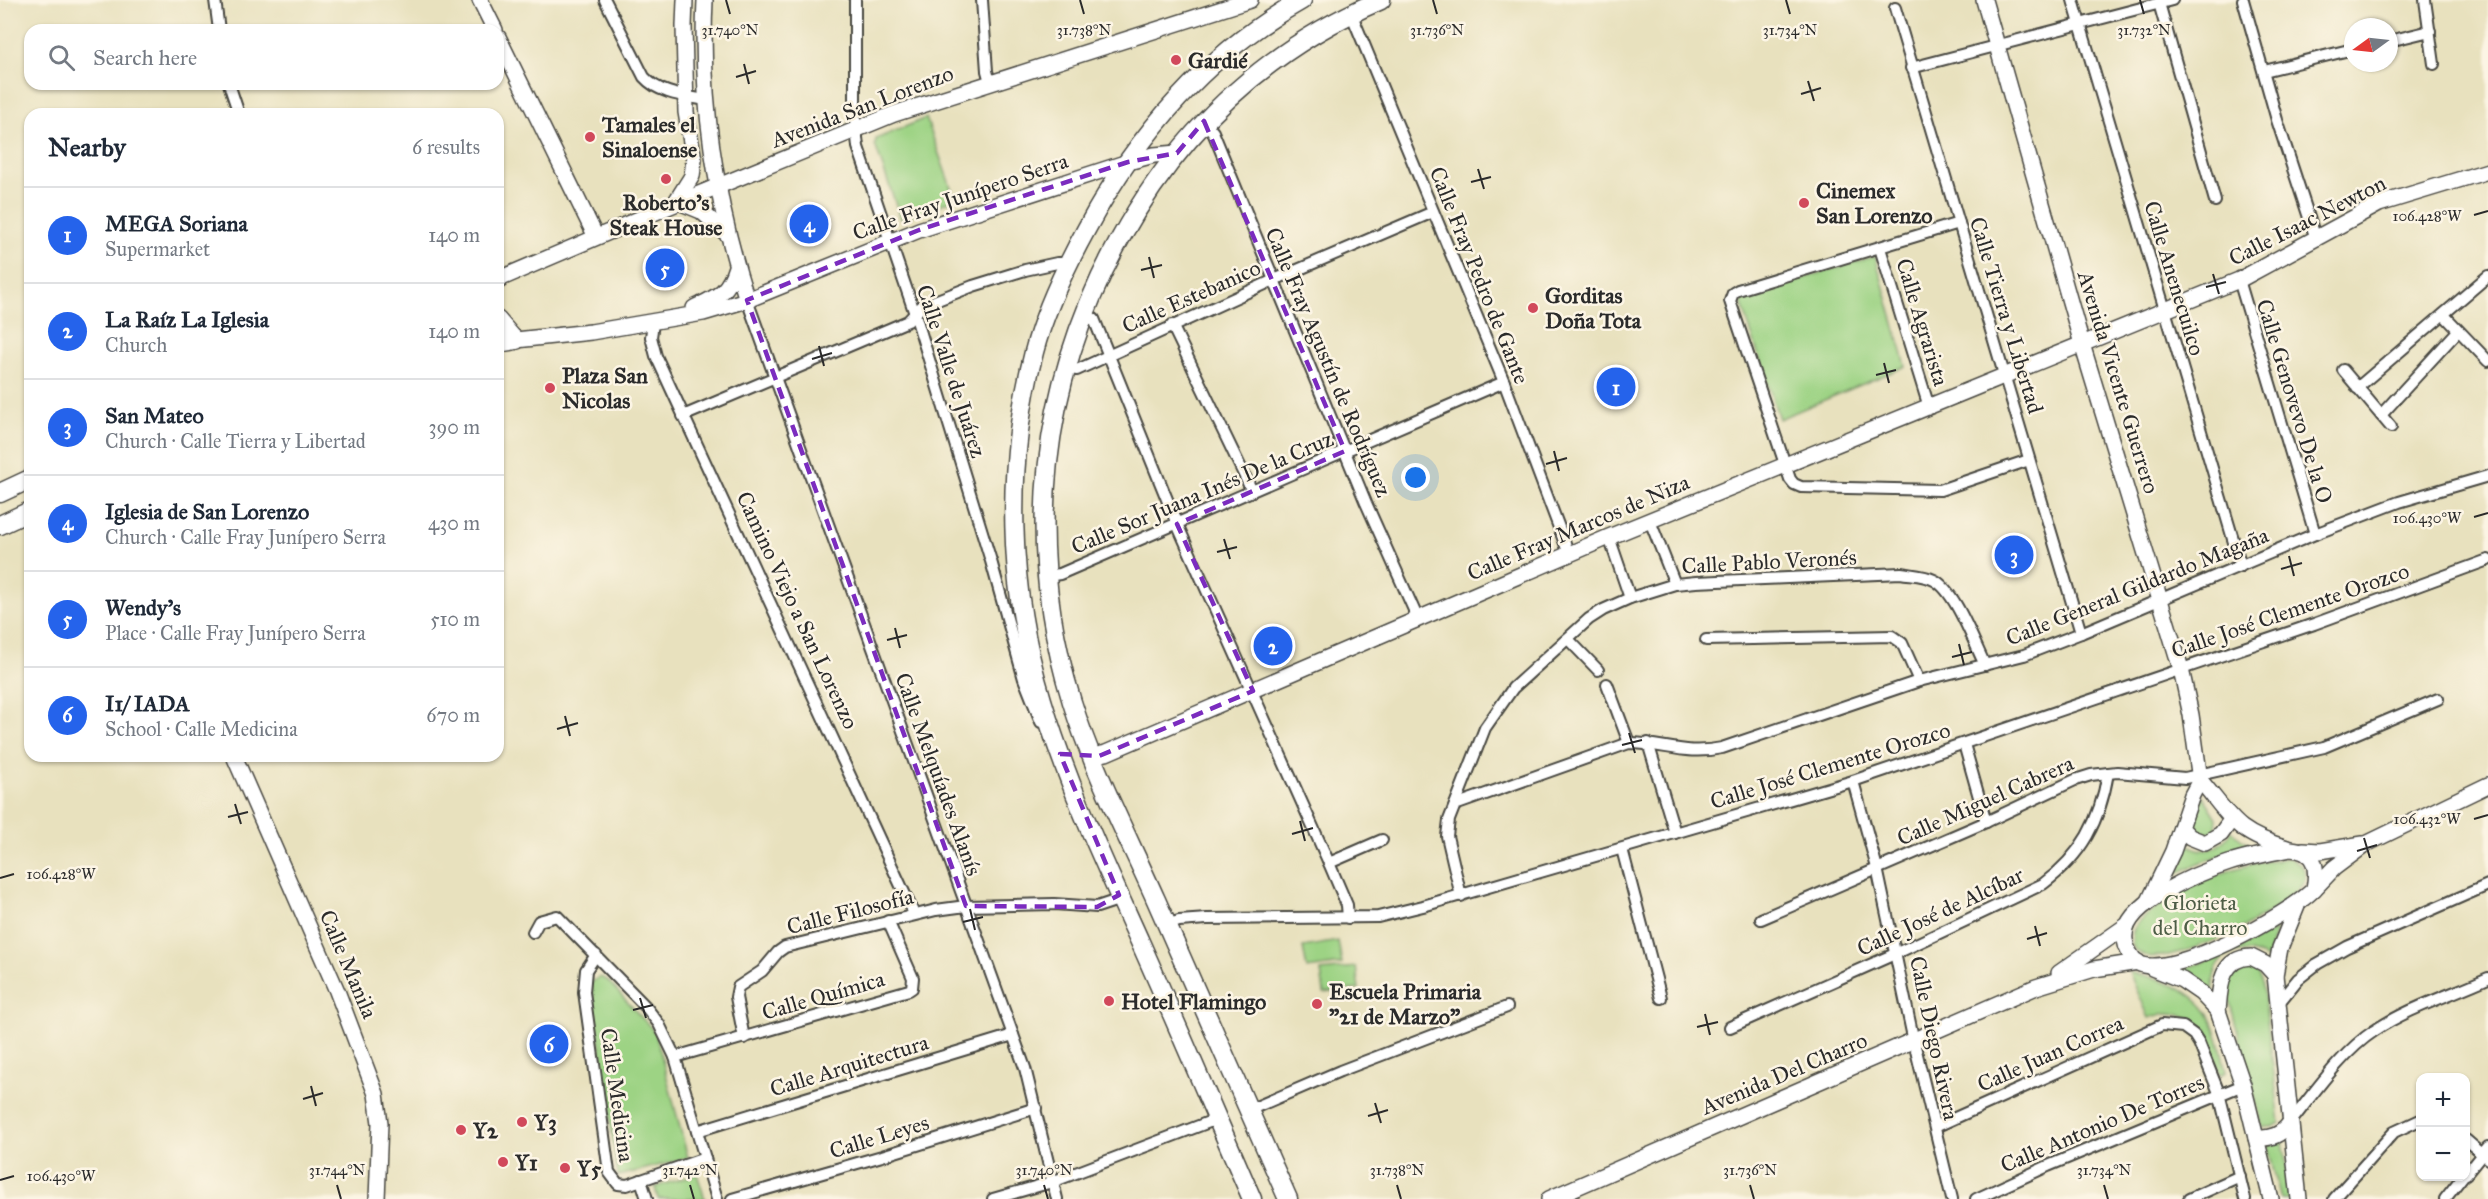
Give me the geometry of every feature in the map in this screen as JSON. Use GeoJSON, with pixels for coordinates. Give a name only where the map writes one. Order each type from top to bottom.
{"type":"FeatureCollection","features":[{"type":"Feature","properties":{"kind":"main road"},"geometry":{"type":"LineString","coordinates":[[1252,1199],[1076,797],[1056,745],[1034,672],[1024,624],[1016,553],[1015,482],[1019,427],[1034,351],[1048,309],[1068,263],[1096,211],[1128,162],[1182,93],[1233,48],[1302,0]]}},
{"type":"Feature","properties":{"kind":"main road"},"geometry":{"type":"LineString","coordinates":[[1288,1199],[1109,794],[1065,676],[1056,640],[1046,576],[1045,505],[1048,459],[1055,410],[1065,368],[1084,312],[1130,221],[1177,153],[1204,121],[1256,73],[1298,43],[1381,0]]}},
{"type":"Feature","properties":{"kind":"main road"},"geometry":{"type":"LineString","coordinates":[[0,493],[24,482]]}},
{"type":"Feature","properties":{"kind":"main road"},"geometry":{"type":"LineString","coordinates":[[0,525],[24,514]]}},
{"type":"Feature","properties":{"kind":"main road"},"geometry":{"type":"LineString","coordinates":[[1056,745],[1074,757],[1093,756]]}},
{"type":"Feature","properties":{"kind":"main road"},"geometry":{"type":"LineString","coordinates":[[1076,797],[1083,786],[1092,783],[1109,794]]}},
{"type":"Feature","properties":{"kind":"street"},"geometry":{"type":"LineString","coordinates":[[215,0],[218,24]]}},
{"type":"Feature","properties":{"kind":"street"},"geometry":{"type":"LineString","coordinates":[[480,0],[492,24]]}},
{"type":"Feature","properties":{"kind":"street"},"geometry":{"type":"LineString","coordinates":[[605,0],[644,77],[657,87],[686,97],[706,100]]}},
{"type":"Feature","properties":{"kind":"street"},"geometry":{"type":"LineString","coordinates":[[685,0],[686,112],[694,160],[692,176],[677,203],[701,211],[728,235]]}},
{"type":"Feature","properties":{"kind":"street"},"geometry":{"type":"LineString","coordinates":[[705,0],[704,61],[708,129],[728,235],[747,300]]}},
{"type":"Feature","properties":{"kind":"street","name":"Calle Valle de Juárez"},"geometry":{"type":"LineString","coordinates":[[855,0],[855,130],[858,147],[915,314],[991,561],[1024,679],[1041,723],[1056,745]]}},
{"type":"Feature","properties":{"kind":"street"},"geometry":{"type":"LineString","coordinates":[[981,0],[990,82]]}},
{"type":"Feature","properties":{"kind":"street","name":"Avenida San Lorenzo"},"geometry":{"type":"LineString","coordinates":[[504,277],[855,130],[990,82],[1250,0]]}},
{"type":"Feature","properties":{"kind":"street","name":"Avenida Vicente Guerrero"},"geometry":{"type":"LineString","coordinates":[[1983,0],[2082,344],[2181,669],[2191,715],[2200,778]]}},
{"type":"Feature","properties":{"kind":"street","name":"Calle Anenecuilco"},"geometry":{"type":"LineString","coordinates":[[2073,0],[2241,566]]}},
{"type":"Feature","properties":{"kind":"street"},"geometry":{"type":"LineString","coordinates":[[1911,68],[2172,0]]}},
{"type":"Feature","properties":{"kind":"street"},"geometry":{"type":"LineString","coordinates":[[2243,0],[2277,120],[2316,238]]}},
{"type":"Feature","properties":{"kind":"street"},"geometry":{"type":"LineString","coordinates":[[2425,0],[2434,64]]}},
{"type":"Feature","properties":{"kind":"street"},"geometry":{"type":"LineString","coordinates":[[2159,3],[2215,201]]}},
{"type":"Feature","properties":{"kind":"street","name":"Calle Tierra y Libertad"},"geometry":{"type":"LineString","coordinates":[[1895,8],[2081,633]]}},
{"type":"Feature","properties":{"kind":"street","name":"Calle Fray Pedro de Gante"},"geometry":{"type":"LineString","coordinates":[[1352,13],[1504,382],[1569,554]]}},
{"type":"Feature","properties":{"kind":"street"},"geometry":{"type":"LineString","coordinates":[[2398,39],[2430,31]]}},
{"type":"Feature","properties":{"kind":"street"},"geometry":{"type":"LineString","coordinates":[[504,49],[596,237]]}},
{"type":"Feature","properties":{"kind":"street"},"geometry":{"type":"LineString","coordinates":[[2264,71],[2344,51]]}},
{"type":"Feature","properties":{"kind":"street"},"geometry":{"type":"LineString","coordinates":[[231,90],[237,108]]}},
{"type":"Feature","properties":{"kind":"street","name":"Calle Fray Agustín de Rodríguez"},"geometry":{"type":"LineString","coordinates":[[1204,121],[1213,132],[1345,451],[1418,619]]}},
{"type":"Feature","properties":{"kind":"street","name":"Calle Fray Junípero Serra"},"geometry":{"type":"LineString","coordinates":[[507,342],[653,323],[747,300],[889,241],[1128,162],[1154,155],[1177,153]]}},
{"type":"Feature","properties":{"kind":"street","name":"Calle Isaac Newton"},"geometry":{"type":"LineString","coordinates":[[2082,344],[2239,280],[2379,204],[2488,171]]}},
{"type":"Feature","properties":{"kind":"street","name":"Calle Estebanico"},"geometry":{"type":"LineString","coordinates":[[1065,368],[1077,370],[1172,325],[1433,212]]}},
{"type":"Feature","properties":{"kind":"street"},"geometry":{"type":"LineString","coordinates":[[1959,223],[1738,290],[1732,293],[1730,301],[1790,479],[1794,484],[1801,487],[1928,491],[1950,488],[2029,460]]}},
{"type":"Feature","properties":{"kind":"street","name":"Calle Agrarista"},"geometry":{"type":"LineString","coordinates":[[1880,248],[1929,407]]}},
{"type":"Feature","properties":{"kind":"street"},"geometry":{"type":"LineString","coordinates":[[683,416],[908,321],[927,303],[1025,270],[1068,263]]}},
{"type":"Feature","properties":{"kind":"street"},"geometry":{"type":"LineString","coordinates":[[670,320],[725,291],[731,284],[736,267]]}},
{"type":"Feature","properties":{"kind":"street"},"geometry":{"type":"LineString","coordinates":[[2357,388],[2488,276]]}},
{"type":"Feature","properties":{"kind":"street","name":"Calle Genovevo De la O"},"geometry":{"type":"LineString","coordinates":[[2239,280],[2315,534]]}},
{"type":"Feature","properties":{"kind":"street","name":"Calle Melquíades Alanís"},"geometry":{"type":"LineString","coordinates":[[747,300],[1025,1068],[1057,1199]]}},
{"type":"Feature","properties":{"kind":"street"},"geometry":{"type":"LineString","coordinates":[[1084,312],[1094,319],[1177,524],[1347,905],[1348,918]]}},
{"type":"Feature","properties":{"kind":"street"},"geometry":{"type":"LineString","coordinates":[[2444,315],[2457,332],[2488,361]]}},
{"type":"Feature","properties":{"kind":"street","name":"Camino Viejo a San Lorenzo"},"geometry":{"type":"LineString","coordinates":[[653,323],[651,337],[656,356],[914,914]]}},
{"type":"Feature","properties":{"kind":"street"},"geometry":{"type":"LineString","coordinates":[[1172,325],[1252,491]]}},
{"type":"Feature","properties":{"kind":"street"},"geometry":{"type":"LineString","coordinates":[[2381,415],[2457,332]]}},
{"type":"Feature","properties":{"kind":"street","name":"Calle Fray Marcos de Niza"},"geometry":{"type":"LineString","coordinates":[[1093,756],[1106,753],[1609,537],[2082,344]]}},
{"type":"Feature","properties":{"kind":"street"},"geometry":{"type":"LineString","coordinates":[[2343,370],[2391,427]]}},
{"type":"Feature","properties":{"kind":"street","name":"Calle Sor Juana Inés De la Cruz"},"geometry":{"type":"LineString","coordinates":[[1046,576],[1060,574],[1504,382]]}},
{"type":"Feature","properties":{"kind":"street","name":"Calle General Gildardo Magaña"},"geometry":{"type":"LineString","coordinates":[[1455,806],[1629,743],[1648,743],[1694,752],[1722,748],[1919,681],[2024,655],[2315,534],[2399,502],[2488,476]]}},
{"type":"Feature","properties":{"kind":"street"},"geometry":{"type":"LineString","coordinates":[[1650,521],[1675,584]]}},
{"type":"Feature","properties":{"kind":"street"},"geometry":{"type":"LineString","coordinates":[[1609,537],[1630,598]]}},
{"type":"Feature","properties":{"kind":"street","name":"Calle José Clemente Orozco"},"geometry":{"type":"LineString","coordinates":[[1167,926],[1179,921],[1207,919],[1348,918],[1396,913],[1461,896],[1853,781],[2314,624],[2488,560]]}},
{"type":"Feature","properties":{"kind":"street","name":"Calle Pablo Veronés"},"geometry":{"type":"LineString","coordinates":[[1461,896],[1447,836],[1449,820],[1485,728],[1513,688],[1589,620],[1630,598],[1675,584],[1901,573],[1921,576],[1933,579],[1949,594],[1985,665]]}},
{"type":"Feature","properties":{"kind":"street"},"geometry":{"type":"LineString","coordinates":[[1706,640],[1892,636],[1902,643],[1919,681]]}},
{"type":"Feature","properties":{"kind":"street"},"geometry":{"type":"LineString","coordinates":[[1568,639],[1598,670]]}},
{"type":"Feature","properties":{"kind":"street"},"geometry":{"type":"LineString","coordinates":[[1607,684],[1629,743]]}},
{"type":"Feature","properties":{"kind":"street","name":"Calle Miguel Cabrera"},"geometry":{"type":"LineString","coordinates":[[1761,919],[1986,822],[2075,780],[2108,773],[2200,778],[2324,747],[2439,699]]}},
{"type":"Feature","properties":{"kind":"street"},"geometry":{"type":"LineString","coordinates":[[1648,743],[1675,833]]}},
{"type":"Feature","properties":{"kind":"street"},"geometry":{"type":"LineString","coordinates":[[1964,744],[1986,822]]}},
{"type":"Feature","properties":{"kind":"street","name":"Calle Manila"},"geometry":{"type":"LineString","coordinates":[[237,762],[337,991],[376,1094],[380,1123],[376,1199]]}},
{"type":"Feature","properties":{"kind":"street","name":"Calle José de Alcíbar"},"geometry":{"type":"LineString","coordinates":[[1730,1027],[2023,895],[2064,869],[2080,849],[2096,820],[2104,796],[2108,773]]}},
{"type":"Feature","properties":{"kind":"street"},"geometry":{"type":"LineString","coordinates":[[2148,903],[2182,829],[2192,795],[2200,778],[2231,820],[2266,842],[2297,850],[2312,858],[2315,865],[2314,890]]}},
{"type":"Feature","properties":{"kind":"street","name":"Calle Diego Rivera"},"geometry":{"type":"LineString","coordinates":[[1853,781],[1877,868],[1897,953],[1914,1042],[1952,1199]]}},
{"type":"Feature","properties":{"kind":"street"},"geometry":{"type":"LineString","coordinates":[[2300,1199],[2275,975],[2280,948],[2297,906],[2334,868],[2366,844],[2488,785]]}},
{"type":"Feature","properties":{"kind":"street"},"geometry":{"type":"LineString","coordinates":[[2182,829],[2190,837],[2205,843],[2221,834],[2231,820]]}},
{"type":"Feature","properties":{"kind":"street"},"geometry":{"type":"LineString","coordinates":[[1329,863],[1382,840]]}},
{"type":"Feature","properties":{"kind":"street"},"geometry":{"type":"LineString","coordinates":[[2148,903],[2191,878],[2252,857],[2297,850],[2320,851],[2366,844]]}},
{"type":"Feature","properties":{"kind":"street"},"geometry":{"type":"LineString","coordinates":[[1622,849],[1661,998]]}},
{"type":"Feature","properties":{"kind":"street"},"geometry":{"type":"LineString","coordinates":[[2277,1005],[2298,979],[2317,964],[2347,946],[2488,885]]}},
{"type":"Feature","properties":{"kind":"street"},"geometry":{"type":"LineString","coordinates":[[966,906],[1054,904],[1097,907],[1112,902],[1119,895]]}},
{"type":"Feature","properties":{"kind":"street","name":"Avenida Del Charro"},"geometry":{"type":"LineString","coordinates":[[2036,987],[2080,960],[2126,926],[2148,903]]}},
{"type":"Feature","properties":{"kind":"street","name":"Calle Filosofía"},"geometry":{"type":"LineString","coordinates":[[744,1038],[737,1005],[738,987],[762,971],[785,946],[914,914],[966,906]]}},
{"type":"Feature","properties":{"kind":"street","name":"Avenida Del Charro"},"geometry":{"type":"LineString","coordinates":[[1549,1199],[2036,987],[2094,969],[2177,962],[2217,948],[2297,906]]}},
{"type":"Feature","properties":{"kind":"street"},"geometry":{"type":"LineString","coordinates":[[533,932],[539,921],[557,916],[653,1015],[675,1057],[717,1199]]}},
{"type":"Feature","properties":{"kind":"street","name":"Calle Química"},"geometry":{"type":"LineString","coordinates":[[675,1057],[909,990],[914,984],[913,978],[888,921]]}},
{"type":"Feature","properties":{"kind":"street"},"geometry":{"type":"LineString","coordinates":[[2126,926],[2126,944],[2131,956],[2142,964],[2182,980],[2201,993],[2218,1011],[2243,1085],[2271,1199]]}},
{"type":"Feature","properties":{"kind":"street","name":"Calle Medicina"},"geometry":{"type":"LineString","coordinates":[[596,955],[586,970],[584,992],[609,1172],[618,1184],[627,1185],[705,1158]]}},
{"type":"Feature","properties":{"kind":"street"},"geometry":{"type":"LineString","coordinates":[[2218,1011],[2222,976],[2231,963],[2251,957],[2265,964],[2275,975]]}},
{"type":"Feature","properties":{"kind":"street"},"geometry":{"type":"LineString","coordinates":[[2256,1138],[2275,1136],[2283,1131],[2325,1079],[2372,1032],[2389,1022],[2488,978]]}},
{"type":"Feature","properties":{"kind":"street"},"geometry":{"type":"LineString","coordinates":[[1249,1110],[1340,1071],[1507,1007]]}},
{"type":"Feature","properties":{"kind":"street","name":"Calle Juan Correa"},"geometry":{"type":"LineString","coordinates":[[1935,1127],[2162,1025],[2183,1027],[2194,1035],[2219,1094],[2245,1199]]}},
{"type":"Feature","properties":{"kind":"street","name":"Calle Arquitectura"},"geometry":{"type":"LineString","coordinates":[[697,1131],[1013,1035]]}},
{"type":"Feature","properties":{"kind":"street","name":"Calle Antonio De Torres"},"geometry":{"type":"LineString","coordinates":[[1976,1199],[2243,1085]]}},
{"type":"Feature","properties":{"kind":"street","name":"Calle Leyes"},"geometry":{"type":"LineString","coordinates":[[732,1199],[882,1156],[1036,1108]]}},
{"type":"Feature","properties":{"kind":"street"},"geometry":{"type":"LineString","coordinates":[[993,1199],[1052,1182],[1217,1119]]}},
{"type":"Feature","properties":{"kind":"street"},"geometry":{"type":"LineString","coordinates":[[2334,1199],[2394,1132],[2416,1122]]}},
{"type":"Feature","properties":{"kind":"street"},"geometry":{"type":"LineString","coordinates":[[2470,1143],[2486,1153],[2470,1169]]}},
{"type":"Feature","properties":{"kind":"street"},"geometry":{"type":"LineString","coordinates":[[2189,1199],[2240,1176]]}},
{"type":"Feature","properties":{"kind":"street"},"geometry":{"type":"LineString","coordinates":[[641,1180],[647,1199]]}},
{"type":"Feature","properties":{"kind":"street"},"geometry":{"type":"LineString","coordinates":[[2445,1199],[2459,1181]]}},
{"type":"Feature","properties":{"kind":"highlighted area"},"geometry":{"type":"Polygon","coordinates":[[[1204,121],[1345,451],[1177,524],[1253,691],[1099,756],[1060,754],[1119,895],[1097,907],[966,906],[747,300],[919,230],[1128,162],[1177,153],[1204,121]]]}},
{"type":"Feature","properties":{"kind":"green space"},"geometry":{"type":"Polygon","coordinates":[[[926,118],[954,196],[953,200],[901,219],[875,145],[876,139],[926,118]]]}},
{"type":"Feature","properties":{"kind":"green space"},"geometry":{"type":"Polygon","coordinates":[[[1875,256],[1906,366],[1779,419],[1740,298],[1875,256]]]}},
{"type":"Feature","properties":{"kind":"green space"},"geometry":{"type":"Polygon","coordinates":[[[2202,794],[2217,818],[2216,828],[2208,832],[2198,831],[2195,823],[2202,794]]]}},
{"type":"Feature","properties":{"kind":"green space"},"geometry":{"type":"Polygon","coordinates":[[[2231,831],[2249,844],[2172,876],[2187,844],[2200,850],[2212,849],[2223,842],[2231,831]]]}},
{"type":"Feature","properties":{"kind":"green space","name":"Glorieta del Charro"},"geometry":{"type":"Polygon","coordinates":[[[2289,858],[2302,866],[2305,873],[2304,881],[2295,893],[2257,920],[2207,943],[2161,956],[2146,956],[2132,945],[2133,931],[2139,921],[2186,889],[2219,874],[2253,864],[2289,858]]]}},
{"type":"Feature","properties":{"kind":"green space"},"geometry":{"type":"Polygon","coordinates":[[[2276,930],[2267,959],[2256,954],[2236,952],[2221,961],[2216,970],[2213,992],[2182,969],[2219,957],[2276,930]]]}},
{"type":"Feature","properties":{"kind":"green space"},"geometry":{"type":"Polygon","coordinates":[[[1338,941],[1342,964],[1307,969],[1303,947],[1338,941]]]}},
{"type":"Feature","properties":{"kind":"green space"},"geometry":{"type":"Polygon","coordinates":[[[2242,966],[2256,972],[2263,986],[2280,1123],[2272,1127],[2262,1126],[2226,987],[2234,969],[2242,966]]]}},
{"type":"Feature","properties":{"kind":"green space"},"geometry":{"type":"Polygon","coordinates":[[[1356,967],[1359,989],[1324,993],[1321,971],[1356,967]]]}},
{"type":"Feature","properties":{"kind":"green space"},"geometry":{"type":"Polygon","coordinates":[[[2129,972],[2173,985],[2201,1004],[2214,1027],[2226,1072],[2220,1075],[2209,1044],[2197,1026],[2189,1019],[2168,1013],[2149,1018],[2129,972]]]}},
{"type":"Feature","properties":{"kind":"green space"},"geometry":{"type":"Polygon","coordinates":[[[600,977],[607,980],[655,1032],[688,1158],[618,1176],[591,982],[600,977]]]}},
{"type":"Feature","properties":{"kind":"green space"},"geometry":{"type":"Polygon","coordinates":[[[2283,1141],[2291,1199],[2281,1199],[2267,1144],[2283,1141]]]}},
{"type":"Feature","properties":{"kind":"green space"},"geometry":{"type":"Polygon","coordinates":[[[697,1174],[705,1199],[658,1199],[655,1187],[697,1174]]]}},
{"type":"Feature","properties":{"kind":"place","name":"Gardié"},"geometry":{"type":"Point","coordinates":[1176,60]}},
{"type":"Feature","properties":{"kind":"place","name":"Tamales el Sinaloense"},"geometry":{"type":"Point","coordinates":[590,137]}},
{"type":"Feature","properties":{"kind":"place","name":"Roberto's Steak House"},"geometry":{"type":"Point","coordinates":[666,179]}},
{"type":"Feature","properties":{"kind":"place","name":"Cinemex San Lorenzo"},"geometry":{"type":"Point","coordinates":[1804,203]}},
{"type":"Feature","properties":{"kind":"place","name":"Iglesia de San Lorenzo"},"geometry":{"type":"Point","coordinates":[809,224]}},
{"type":"Feature","properties":{"kind":"place","name":"Wendy's"},"geometry":{"type":"Point","coordinates":[665,268]}},
{"type":"Feature","properties":{"kind":"place","name":"Gorditas Doña Tota"},"geometry":{"type":"Point","coordinates":[1533,308]}},
{"type":"Feature","properties":{"kind":"place","name":"MEGA Soriana"},"geometry":{"type":"Point","coordinates":[1616,387]}},
{"type":"Feature","properties":{"kind":"place","name":"Plaza San Nicolas"},"geometry":{"type":"Point","coordinates":[550,388]}},
{"type":"Feature","properties":{"kind":"place","name":"San Mateo"},"geometry":{"type":"Point","coordinates":[2014,555]}},
{"type":"Feature","properties":{"kind":"place","name":"La Raíz La Iglesia"},"geometry":{"type":"Point","coordinates":[1273,646]}},
{"type":"Feature","properties":{"kind":"place","name":"Hotel Flamingo"},"geometry":{"type":"Point","coordinates":[1109,1001]}},
{"type":"Feature","properties":{"kind":"place","name":"Escuela Primaria \"21 de Marzo\""},"geometry":{"type":"Point","coordinates":[1317,1004]}},
{"type":"Feature","properties":{"kind":"place","name":"I1/ IADA"},"geometry":{"type":"Point","coordinates":[549,1044]}},
{"type":"Feature","properties":{"kind":"place","name":"Y3"},"geometry":{"type":"Point","coordinates":[522,1122]}},
{"type":"Feature","properties":{"kind":"place","name":"Y2"},"geometry":{"type":"Point","coordinates":[461,1130]}},
{"type":"Feature","properties":{"kind":"place","name":"Y1"},"geometry":{"type":"Point","coordinates":[503,1162]}},
{"type":"Feature","properties":{"kind":"place","name":"Y5"},"geometry":{"type":"Point","coordinates":[565,1168]}}]}
